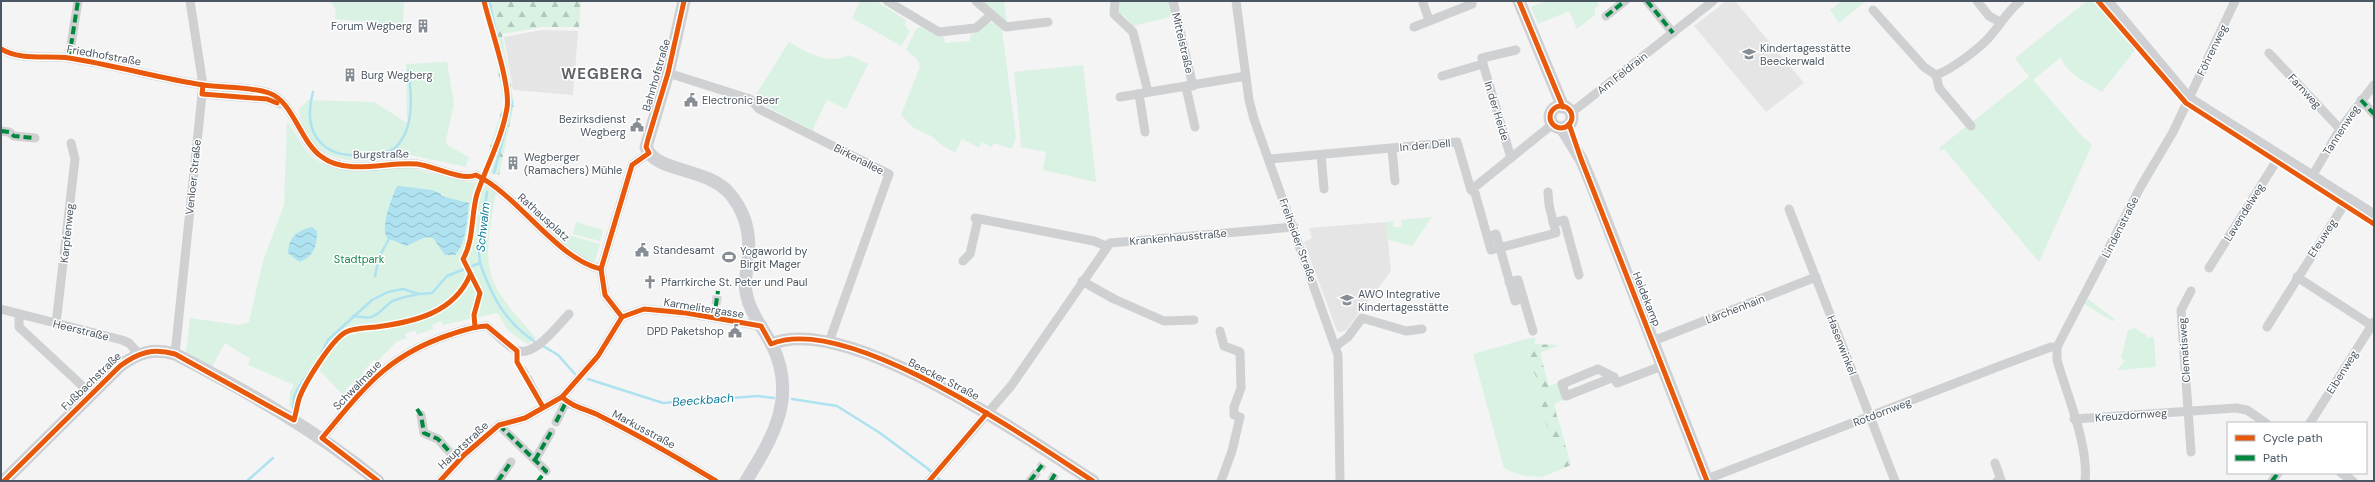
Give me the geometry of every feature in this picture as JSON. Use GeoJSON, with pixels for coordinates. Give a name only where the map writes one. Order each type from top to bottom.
{"type":"FeatureCollection","features":[{"type":"Feature","properties":{"kind":"street"},"geometry":{"type":"LineString","coordinates":[[69,58],[78,1]]}},
{"type":"Feature","properties":{"kind":"street","name":"Venloer Straße"},"geometry":{"type":"LineString","coordinates":[[175,354],[203,89],[190,1]]}},
{"type":"Feature","properties":{"kind":"street","name":"Bahnhofstraße"},"geometry":{"type":"LineString","coordinates":[[649,153],[646,147],[648,138],[668,73],[684,1]]}},
{"type":"Feature","properties":{"kind":"street"},"geometry":{"type":"LineString","coordinates":[[887,1],[939,32],[976,28],[991,15]]}},
{"type":"Feature","properties":{"kind":"street"},"geometry":{"type":"LineString","coordinates":[[976,1],[1006,27],[1048,22]]}},
{"type":"Feature","properties":{"kind":"street"},"geometry":{"type":"LineString","coordinates":[[1115,1],[1114,14],[1130,29],[1134,37],[1144,93],[1145,132]]}},
{"type":"Feature","properties":{"kind":"street","name":"Mittelstraße"},"geometry":{"type":"LineString","coordinates":[[1173,1],[1190,86],[1195,127]]}},
{"type":"Feature","properties":{"kind":"street","name":"Freiheider Straße"},"geometry":{"type":"LineString","coordinates":[[1236,1],[1246,76],[1254,119],[1336,346],[1340,369],[1338,424],[1340,481]]}},
{"type":"Feature","properties":{"kind":"street"},"geometry":{"type":"LineString","coordinates":[[1414,27],[1472,4],[1471,1]]}},
{"type":"Feature","properties":{"kind":"street","name":"Heidekamp"},"geometry":{"type":"LineString","coordinates":[[1519,1],[1548,73],[1562,117],[1581,159],[1707,480]]}},
{"type":"Feature","properties":{"kind":"street"},"geometry":{"type":"LineString","coordinates":[[1606,16],[1625,1]]}},
{"type":"Feature","properties":{"kind":"street"},"geometry":{"type":"LineString","coordinates":[[1647,1],[1673,33]]}},
{"type":"Feature","properties":{"kind":"street","name":"Am Feldrain"},"geometry":{"type":"LineString","coordinates":[[1562,117],[1713,1]]}},
{"type":"Feature","properties":{"kind":"street"},"geometry":{"type":"LineString","coordinates":[[1976,1],[1989,16],[2000,22]]}},
{"type":"Feature","properties":{"kind":"street"},"geometry":{"type":"LineString","coordinates":[[1936,75],[1948,71],[1992,35],[2000,22],[2020,1]]}},
{"type":"Feature","properties":{"kind":"street"},"geometry":{"type":"LineString","coordinates":[[2106,1],[2188,99],[2311,178],[2374,216]]}},
{"type":"Feature","properties":{"kind":"street","name":"Föhrenweg"},"geometry":{"type":"LineString","coordinates":[[2188,99],[2235,1]]}},
{"type":"Feature","properties":{"kind":"street"},"geometry":{"type":"LineString","coordinates":[[1423,3],[1429,20]]}},
{"type":"Feature","properties":{"kind":"street"},"geometry":{"type":"LineString","coordinates":[[1873,10],[1924,67],[1936,75],[1939,88],[1971,126]]}},
{"type":"Feature","properties":{"kind":"street","name":"Friedhofstraße"},"geometry":{"type":"LineString","coordinates":[[1,49],[8,53],[30,57],[69,58],[203,89]]}},
{"type":"Feature","properties":{"kind":"street"},"geometry":{"type":"LineString","coordinates":[[1442,76],[1483,64],[1482,58],[1516,50]]}},
{"type":"Feature","properties":{"kind":"street","name":"Farnweg"},"geometry":{"type":"LineString","coordinates":[[2269,53],[2340,129]]}},
{"type":"Feature","properties":{"kind":"street","name":"In der Heide"},"geometry":{"type":"LineString","coordinates":[[1483,64],[1511,158]]}},
{"type":"Feature","properties":{"kind":"street","name":"Birkenallee"},"geometry":{"type":"LineString","coordinates":[[668,73],[750,99],[759,109],[889,174],[829,342]]}},
{"type":"Feature","properties":{"kind":"street"},"geometry":{"type":"LineString","coordinates":[[1120,97],[1246,76]]}},
{"type":"Feature","properties":{"kind":"street","name":"Tannenweg"},"geometry":{"type":"LineString","coordinates":[[2311,178],[2340,129],[2374,85]]}},
{"type":"Feature","properties":{"kind":"street","name":"Burgstraße"},"geometry":{"type":"LineString","coordinates":[[203,89],[267,99],[287,109],[312,148],[332,162],[352,166],[419,164],[466,177],[476,175]]}},
{"type":"Feature","properties":{"kind":"street","name":"Lindenstraße"},"geometry":{"type":"LineString","coordinates":[[2057,347],[2141,186],[2173,132],[2188,99]]}},
{"type":"Feature","properties":{"kind":"street"},"geometry":{"type":"LineString","coordinates":[[2361,100],[2374,114]]}},
{"type":"Feature","properties":{"kind":"street","name":"In der Heide"},"geometry":{"type":"LineString","coordinates":[[1472,190],[1562,117]]}},
{"type":"Feature","properties":{"kind":"street"},"geometry":{"type":"LineString","coordinates":[[1,131],[9,132],[14,136],[35,138]]}},
{"type":"Feature","properties":{"kind":"street","name":"In der Dell"},"geometry":{"type":"LineString","coordinates":[[1269,159],[1457,142],[1472,190]]}},
{"type":"Feature","properties":{"kind":"street","name":"Karpfenweg"},"geometry":{"type":"LineString","coordinates":[[56,324],[75,159],[71,143]]}},
{"type":"Feature","properties":{"kind":"street","name":"In der Dell"},"geometry":{"type":"LineString","coordinates":[[1392,148],[1395,181]]}},
{"type":"Feature","properties":{"kind":"street"},"geometry":{"type":"LineString","coordinates":[[622,317],[609,303],[602,285],[601,269],[632,165],[649,153],[655,160],[664,164],[706,176],[718,182],[730,193],[742,212],[749,230],[746,293],[751,309],[771,344],[780,365],[783,377],[782,405],[772,434],[746,481]]}},
{"type":"Feature","properties":{"kind":"street"},"geometry":{"type":"LineString","coordinates":[[1321,155],[1324,189]]}},
{"type":"Feature","properties":{"kind":"street","name":"Lavendelweg"},"geometry":{"type":"LineString","coordinates":[[2209,268],[2279,157]]}},
{"type":"Feature","properties":{"kind":"street","name":"Rathausplatz"},"geometry":{"type":"LineString","coordinates":[[476,175],[495,186],[579,261],[601,269]]}},
{"type":"Feature","properties":{"kind":"street"},"geometry":{"type":"LineString","coordinates":[[1472,190],[1475,194],[1491,250],[1567,230]]}},
{"type":"Feature","properties":{"kind":"street"},"geometry":{"type":"LineString","coordinates":[[1548,192],[1556,232]]}},
{"type":"Feature","properties":{"kind":"street","name":"Efeuweg"},"geometry":{"type":"LineString","coordinates":[[2267,327],[2297,277],[2347,200]]}},
{"type":"Feature","properties":{"kind":"street","name":"Hasenwinkel"},"geometry":{"type":"LineString","coordinates":[[1789,209],[1895,481]]}},
{"type":"Feature","properties":{"kind":"street"},"geometry":{"type":"LineString","coordinates":[[933,477],[1011,386],[1106,246],[1094,241],[976,218],[970,254],[963,261]]}},
{"type":"Feature","properties":{"kind":"street"},"geometry":{"type":"LineString","coordinates":[[1553,223],[1564,220],[1579,275]]}},
{"type":"Feature","properties":{"kind":"street","name":"Krankenhausstraße"},"geometry":{"type":"LineString","coordinates":[[1106,246],[1110,243],[1294,227]]}},
{"type":"Feature","properties":{"kind":"street"},"geometry":{"type":"LineString","coordinates":[[1500,248],[1514,300],[1523,298],[1532,331]]}},
{"type":"Feature","properties":{"kind":"street","name":"Lärchenhain"},"geometry":{"type":"LineString","coordinates":[[1653,340],[1816,277]]}},
{"type":"Feature","properties":{"kind":"street"},"geometry":{"type":"LineString","coordinates":[[2297,277],[2373,324]]}},
{"type":"Feature","properties":{"kind":"street"},"geometry":{"type":"LineString","coordinates":[[1082,281],[1114,300],[1164,321],[1194,320]]}},
{"type":"Feature","properties":{"kind":"street","name":"Clematisweg"},"geometry":{"type":"LineString","coordinates":[[2188,412],[2181,310],[2191,291]]}},
{"type":"Feature","properties":{"kind":"street","name":"Heerstraße"},"geometry":{"type":"LineString","coordinates":[[1,309],[19,315],[122,340],[129,343],[138,353]]}},
{"type":"Feature","properties":{"kind":"street","name":"Karmelitergasse"},"geometry":{"type":"LineString","coordinates":[[622,317],[644,309],[686,313],[761,326]]}},
{"type":"Feature","properties":{"kind":"street","name":"Schwalmaue"},"geometry":{"type":"LineString","coordinates":[[322,438],[368,384],[398,358],[416,347],[475,327],[487,326],[517,351],[528,352],[536,347],[569,314]]}},
{"type":"Feature","properties":{"kind":"street"},"geometry":{"type":"LineString","coordinates":[[19,315],[19,327],[91,394]]}},
{"type":"Feature","properties":{"kind":"street","name":"Hauptstraße"},"geometry":{"type":"LineString","coordinates":[[556,422],[566,402],[598,356],[622,317]]}},
{"type":"Feature","properties":{"kind":"street"},"geometry":{"type":"LineString","coordinates":[[1336,346],[1348,337],[1362,318],[1406,331],[1422,329]]}},
{"type":"Feature","properties":{"kind":"street","name":"Eibenweg"},"geometry":{"type":"LineString","coordinates":[[2311,422],[2373,324]]}},
{"type":"Feature","properties":{"kind":"street"},"geometry":{"type":"LineString","coordinates":[[1220,331],[1224,346],[1240,352],[1241,388],[1234,407],[1234,415],[1240,417],[1232,451],[1221,481]]}},
{"type":"Feature","properties":{"kind":"street","name":"Beecker Straße"},"geometry":{"type":"LineString","coordinates":[[771,344],[797,338],[829,342],[855,350],[924,379],[987,413],[1092,481]]}},
{"type":"Feature","properties":{"kind":"street","name":"Rotdornweg"},"geometry":{"type":"LineString","coordinates":[[1707,480],[2051,347],[2057,347]]}},
{"type":"Feature","properties":{"kind":"street"},"geometry":{"type":"LineString","coordinates":[[2057,347],[2057,360],[2085,457],[2085,481]]}},
{"type":"Feature","properties":{"kind":"street","name":"Fußbachstraße"},"geometry":{"type":"LineString","coordinates":[[4,481],[120,366],[138,353],[158,350],[175,354],[284,414],[322,438],[378,481]]}},
{"type":"Feature","properties":{"kind":"street"},"geometry":{"type":"LineString","coordinates":[[1614,377],[1566,396],[1562,384],[1598,370],[1614,377],[1617,383],[1662,366]]}},
{"type":"Feature","properties":{"kind":"street"},"geometry":{"type":"LineString","coordinates":[[528,379],[534,391]]}},
{"type":"Feature","properties":{"kind":"street","name":"Hauptstraße"},"geometry":{"type":"LineString","coordinates":[[440,481],[464,455],[499,425],[525,418],[541,404],[566,402]]}},
{"type":"Feature","properties":{"kind":"street","name":"Markusstraße"},"geometry":{"type":"LineString","coordinates":[[566,402],[614,424],[666,451],[716,481]]}},
{"type":"Feature","properties":{"kind":"street","name":"Kreuzdornweg"},"geometry":{"type":"LineString","coordinates":[[2074,419],[2236,408],[2247,410],[2265,422]]}},
{"type":"Feature","properties":{"kind":"street"},"geometry":{"type":"LineString","coordinates":[[2188,412],[2191,452]]}},
{"type":"Feature","properties":{"kind":"street"},"geometry":{"type":"LineString","coordinates":[[421,415],[424,433],[438,439],[445,447]]}},
{"type":"Feature","properties":{"kind":"street","name":"Hauptstraße"},"geometry":{"type":"LineString","coordinates":[[499,425],[521,449],[546,471]]}},
{"type":"Feature","properties":{"kind":"street"},"geometry":{"type":"LineString","coordinates":[[536,461],[551,432]]}},
{"type":"Feature","properties":{"kind":"street"},"geometry":{"type":"LineString","coordinates":[[498,481],[511,462]]}},
{"type":"Feature","properties":{"kind":"street"},"geometry":{"type":"LineString","coordinates":[[1994,463],[2001,480],[1998,481]]}},
{"type":"Feature","properties":{"kind":"street"},"geometry":{"type":"LineString","coordinates":[[2342,474],[2353,481]]}},
{"type":"Feature","properties":{"kind":"shaded area","name":"Kindertagesstätte Beeckerwald"},"geometry":{"type":"Polygon","coordinates":[[[1726,1],[1735,1],[1804,83],[1766,112],[1694,26],[1726,1]]]}},
{"type":"Feature","properties":{"kind":"shaded area"},"geometry":{"type":"Polygon","coordinates":[[[542,30],[578,31],[573,95],[513,90],[504,37],[542,30]]]}},
{"type":"Feature","properties":{"kind":"shaded area","name":"AWO Integrative Kindertagesstätte"},"geometry":{"type":"Polygon","coordinates":[[[1386,222],[1391,271],[1346,330],[1341,332],[1337,331],[1304,242],[1312,238],[1309,228],[1386,222]]]}},
{"type":"Feature","properties":{"kind":"green space"},"geometry":{"type":"Polygon","coordinates":[[[330,1],[404,1],[403,25],[335,19],[336,10],[330,1]]]}},
{"type":"Feature","properties":{"kind":"green space"},"geometry":{"type":"Polygon","coordinates":[[[486,1],[581,1],[579,27],[541,27],[502,34],[514,104],[499,175],[491,173],[486,177],[481,175],[504,103],[493,45],[494,35],[486,1]]]}},
{"type":"Feature","properties":{"kind":"green space"},"geometry":{"type":"Polygon","coordinates":[[[860,1],[876,1],[906,20],[905,26],[910,31],[901,46],[852,18],[860,1]]]}},
{"type":"Feature","properties":{"kind":"green space"},"geometry":{"type":"Polygon","coordinates":[[[980,1],[1004,1],[1007,22],[980,1]]]}},
{"type":"Feature","properties":{"kind":"green space"},"geometry":{"type":"Polygon","coordinates":[[[1117,1],[1170,1],[1174,16],[1133,26],[1125,16],[1118,13],[1117,1]]]}},
{"type":"Feature","properties":{"kind":"green space"},"geometry":{"type":"Polygon","coordinates":[[[1546,1],[1596,1],[1599,5],[1595,8],[1595,15],[1577,29],[1569,11],[1538,24],[1531,7],[1546,1]]]}},
{"type":"Feature","properties":{"kind":"green space"},"geometry":{"type":"Polygon","coordinates":[[[1842,1],[1866,1],[1839,23],[1830,10],[1842,1]]]}},
{"type":"Feature","properties":{"kind":"green space"},"geometry":{"type":"Polygon","coordinates":[[[2087,1],[2095,1],[2135,50],[2102,92],[2072,73],[2063,63],[2061,57],[2033,80],[2082,136],[2092,145],[2039,262],[1944,149],[1941,151],[1939,148],[2029,77],[2015,58],[2087,1]]]}},
{"type":"Feature","properties":{"kind":"green space"},"geometry":{"type":"Polygon","coordinates":[[[987,22],[995,23],[1002,30],[1016,137],[1012,149],[994,143],[991,147],[982,142],[979,148],[962,139],[955,153],[939,143],[933,137],[914,128],[901,115],[920,67],[917,59],[906,50],[916,29],[920,27],[940,37],[944,37],[945,43],[970,41],[970,35],[981,30],[987,22]]]}},
{"type":"Feature","properties":{"kind":"green space"},"geometry":{"type":"Polygon","coordinates":[[[789,42],[818,56],[834,59],[849,55],[868,64],[846,109],[827,100],[813,129],[815,132],[753,99],[789,42]]]}},
{"type":"Feature","properties":{"kind":"green space"},"geometry":{"type":"Polygon","coordinates":[[[447,62],[454,103],[446,140],[447,145],[469,157],[466,167],[406,154],[404,158],[363,161],[349,160],[324,152],[314,144],[306,132],[300,118],[299,109],[308,100],[374,102],[407,123],[406,64],[447,62]]]}},
{"type":"Feature","properties":{"kind":"green space"},"geometry":{"type":"Polygon","coordinates":[[[1083,65],[1096,182],[1043,170],[1046,152],[1020,147],[1021,144],[1014,72],[1083,65]]]}},
{"type":"Feature","properties":{"kind":"green space","name":"Stadtpark"},"geometry":{"type":"Polygon","coordinates":[[[287,121],[308,153],[319,162],[333,167],[407,167],[468,182],[476,182],[496,192],[489,235],[489,268],[500,294],[517,317],[536,338],[528,344],[520,339],[507,329],[497,313],[443,325],[441,321],[432,325],[433,329],[417,335],[415,330],[405,334],[407,338],[396,342],[377,362],[374,359],[362,373],[365,375],[356,384],[353,382],[346,389],[349,392],[345,397],[319,370],[300,399],[299,414],[289,406],[290,392],[294,385],[248,365],[250,359],[225,343],[212,367],[186,352],[190,318],[239,325],[249,322],[263,261],[284,205],[287,121]]]}},
{"type":"Feature","properties":{"kind":"green space"},"geometry":{"type":"Polygon","coordinates":[[[1432,217],[1412,246],[1388,240],[1386,222],[1393,221],[1394,227],[1402,227],[1401,220],[1432,217]]]}},
{"type":"Feature","properties":{"kind":"green space"},"geometry":{"type":"Polygon","coordinates":[[[576,222],[603,230],[600,241],[573,234],[576,222]]]}},
{"type":"Feature","properties":{"kind":"green space"},"geometry":{"type":"Polygon","coordinates":[[[565,234],[600,244],[594,265],[579,256],[560,239],[565,234]]]}},
{"type":"Feature","properties":{"kind":"green space"},"geometry":{"type":"Polygon","coordinates":[[[2088,299],[2116,320],[2112,321],[2086,305],[2084,303],[2088,299]]]}},
{"type":"Feature","properties":{"kind":"green space"},"geometry":{"type":"Polygon","coordinates":[[[2135,328],[2147,336],[2144,338],[2154,337],[2156,367],[2117,370],[2125,361],[2121,358],[2128,330],[2135,328]]]}},
{"type":"Feature","properties":{"kind":"green space"},"geometry":{"type":"Polygon","coordinates":[[[1530,338],[1528,360],[1542,388],[1558,383],[1563,400],[1554,404],[1571,465],[1545,475],[1537,476],[1522,475],[1504,468],[1473,354],[1530,338]]]}},
{"type":"Feature","properties":{"kind":"green space"},"geometry":{"type":"Polygon","coordinates":[[[1530,338],[1535,338],[1535,344],[1559,345],[1540,353],[1549,387],[1542,389],[1528,360],[1530,338]]]}},
{"type":"Feature","properties":{"kind":"green space"},"geometry":{"type":"Polygon","coordinates":[[[1550,393],[1571,465],[1532,481],[1564,463],[1535,399],[1550,393]]]}},
{"type":"Feature","properties":{"kind":"water"},"geometry":{"type":"Polygon","coordinates":[[[399,186],[432,190],[441,194],[441,196],[469,203],[464,237],[459,250],[455,255],[445,255],[433,238],[426,237],[406,246],[389,239],[386,235],[385,223],[396,188],[399,186]]]}},
{"type":"Feature","properties":{"kind":"water"},"geometry":{"type":"Polygon","coordinates":[[[312,227],[317,231],[314,250],[308,257],[299,262],[288,253],[290,242],[295,235],[302,230],[312,227]]]}},
{"type":"Feature","properties":{"kind":"waterway","name":"Schwalm"},"geometry":{"type":"LineString","coordinates":[[489,1],[512,104],[494,173]]}},
{"type":"Feature","properties":{"kind":"waterway"},"geometry":{"type":"LineString","coordinates":[[313,92],[310,108],[311,122],[314,133],[320,142],[329,149],[341,154],[354,155],[384,152],[396,147],[402,139],[409,121],[411,100],[408,71]]}},
{"type":"Feature","properties":{"kind":"waterway","name":"Schwalm"},"geometry":{"type":"LineString","coordinates":[[293,409],[294,397],[297,390],[319,358],[328,340],[372,300],[388,292],[403,289],[419,294],[432,293],[447,276],[480,263],[479,253],[487,192]]}},
{"type":"Feature","properties":{"kind":"waterway"},"geometry":{"type":"LineString","coordinates":[[375,276],[379,257],[389,239]]}},
{"type":"Feature","properties":{"kind":"waterway","name":"Beeckbach"},"geometry":{"type":"LineString","coordinates":[[480,263],[489,286],[500,307],[515,325],[534,341]]}},
{"type":"Feature","properties":{"kind":"waterway","name":"Schwalm"},"geometry":{"type":"LineString","coordinates":[[353,316],[375,316],[391,302],[400,298],[418,294]]}},
{"type":"Feature","properties":{"kind":"waterway","name":"Beeckbach"},"geometry":{"type":"LineString","coordinates":[[543,346],[558,355],[575,374]]}},
{"type":"Feature","properties":{"kind":"waterway","name":"Beeckbach"},"geometry":{"type":"LineString","coordinates":[[588,379],[663,403],[758,396],[774,398]]}},
{"type":"Feature","properties":{"kind":"waterway","name":"Beeckbach"},"geometry":{"type":"LineString","coordinates":[[792,399],[837,406],[880,433],[927,468],[941,481]]}},
{"type":"Feature","properties":{"kind":"waterway","name":"Schwalm"},"geometry":{"type":"LineString","coordinates":[[247,481],[273,458]]}},
{"type":"Feature","properties":{"kind":"tunnel"},"geometry":{"type":"LineString","coordinates":[[714,318],[718,291]]}},
{"type":"Feature","properties":{"kind":"tunnel"},"geometry":{"type":"LineString","coordinates":[[521,368],[528,379]]}},
{"type":"Feature","properties":{"kind":"tunnel"},"geometry":{"type":"LineString","coordinates":[[534,391],[540,401]]}},
{"type":"Feature","properties":{"kind":"tunnel"},"geometry":{"type":"LineString","coordinates":[[445,447],[458,461]]}},
{"type":"Feature","properties":{"kind":"tunnel"},"geometry":{"type":"LineString","coordinates":[[1032,479],[1043,464]]}},
{"type":"Feature","properties":{"kind":"tunnel"},"geometry":{"type":"LineString","coordinates":[[1051,481],[1055,474]]}},
{"type":"Feature","properties":{"kind":"marked path"},"geometry":{"type":"LineString","coordinates":[[69,58],[78,1]]}},
{"type":"Feature","properties":{"kind":"marked path"},"geometry":{"type":"LineString","coordinates":[[1606,16],[1625,1]]}},
{"type":"Feature","properties":{"kind":"marked path"},"geometry":{"type":"LineString","coordinates":[[1647,1],[1673,33]]}},
{"type":"Feature","properties":{"kind":"marked path"},"geometry":{"type":"LineString","coordinates":[[2361,100],[2374,114]]}},
{"type":"Feature","properties":{"kind":"marked path"},"geometry":{"type":"LineString","coordinates":[[1,131],[9,132],[14,136],[35,138]]}},
{"type":"Feature","properties":{"kind":"marked path"},"geometry":{"type":"LineString","coordinates":[[714,318],[718,291]]}},
{"type":"Feature","properties":{"kind":"marked path"},"geometry":{"type":"LineString","coordinates":[[556,422],[565,404],[569,404]]}},
{"type":"Feature","properties":{"kind":"marked path"},"geometry":{"type":"LineString","coordinates":[[417,409],[421,415],[424,433],[438,439],[458,461]]}},
{"type":"Feature","properties":{"kind":"marked path"},"geometry":{"type":"LineString","coordinates":[[499,425],[546,471],[538,481]]}},
{"type":"Feature","properties":{"kind":"marked path"},"geometry":{"type":"LineString","coordinates":[[535,460],[551,432]]}},
{"type":"Feature","properties":{"kind":"marked path"},"geometry":{"type":"LineString","coordinates":[[498,481],[511,462]]}},
{"type":"Feature","properties":{"kind":"marked path"},"geometry":{"type":"LineString","coordinates":[[1030,481],[1043,464]]}},
{"type":"Feature","properties":{"kind":"marked path"},"geometry":{"type":"LineString","coordinates":[[1051,481],[1055,474]]}},
{"type":"Feature","properties":{"kind":"marked path"},"geometry":{"type":"LineString","coordinates":[[2272,481],[2277,474]]}},
{"type":"Feature","properties":{"kind":"cycle path"},"geometry":{"type":"LineString","coordinates":[[475,327],[474,315],[480,293],[463,259],[467,252],[471,236],[477,194],[502,130],[507,108],[506,85],[503,71],[484,1]]}},
{"type":"Feature","properties":{"kind":"cycle path"},"geometry":{"type":"LineString","coordinates":[[622,317],[605,295],[601,269],[632,165],[649,153],[646,147],[668,73],[684,1]]}},
{"type":"Feature","properties":{"kind":"cycle path"},"geometry":{"type":"LineString","coordinates":[[1519,1],[1563,107]]}},
{"type":"Feature","properties":{"kind":"cycle path"},"geometry":{"type":"LineString","coordinates":[[2098,1],[2186,103],[2374,224]]}},
{"type":"Feature","properties":{"kind":"cycle path"},"geometry":{"type":"LineString","coordinates":[[1,49],[17,55],[69,58],[203,85],[253,89],[269,93],[277,97],[284,104],[314,150],[332,163],[355,167],[417,164],[455,175],[476,175],[492,184],[569,253],[585,263],[601,269]]}},
{"type":"Feature","properties":{"kind":"cycle path"},"geometry":{"type":"LineString","coordinates":[[203,85],[202,94],[267,99],[277,103]]}},
{"type":"Feature","properties":{"kind":"cycle path"},"geometry":{"type":"LineString","coordinates":[[1561,106],[1565,107],[1571,113],[1572,117],[1571,121],[1565,127],[1561,128],[1557,127],[1551,121],[1550,117],[1551,113],[1557,107],[1561,106]]}},
{"type":"Feature","properties":{"kind":"cycle path"},"geometry":{"type":"LineString","coordinates":[[1569,124],[1581,159],[1707,481]]}},
{"type":"Feature","properties":{"kind":"cycle path"},"geometry":{"type":"LineString","coordinates":[[4,481],[120,366],[134,357],[146,352],[160,351],[175,354],[294,420],[299,399],[306,383],[326,352],[340,336],[353,330],[404,322],[431,313],[443,307],[454,298],[463,288],[470,275]]}},
{"type":"Feature","properties":{"kind":"cycle path"},"geometry":{"type":"LineString","coordinates":[[622,317],[644,309],[686,313],[761,326],[771,344],[804,339],[844,346],[889,362],[936,385],[1026,437],[1093,481]]}},
{"type":"Feature","properties":{"kind":"cycle path"},"geometry":{"type":"LineString","coordinates":[[440,481],[464,455],[499,425],[525,418],[562,397],[598,356],[622,317]]}},
{"type":"Feature","properties":{"kind":"cycle path"},"geometry":{"type":"LineString","coordinates":[[378,481],[322,438],[378,375],[393,363],[429,342],[465,330],[487,326],[517,351],[517,362],[543,407]]}},
{"type":"Feature","properties":{"kind":"cycle path"},"geometry":{"type":"LineString","coordinates":[[562,397],[571,404],[600,416],[644,439],[716,481]]}},
{"type":"Feature","properties":{"kind":"cycle path"},"geometry":{"type":"LineString","coordinates":[[929,481],[987,413]]}},
{"type":"Feature","properties":{"kind":"place","name":"Forum Wegberg"},"geometry":{"type":"Point","coordinates":[423,26]}},
{"type":"Feature","properties":{"kind":"place","name":"Kindertagesstätte Beeckerwald"},"geometry":{"type":"Point","coordinates":[1749,54]}},
{"type":"Feature","properties":{"kind":"place","name":"Burg Wegberg"},"geometry":{"type":"Point","coordinates":[350,75]}},
{"type":"Feature","properties":{"kind":"place","name":"Electronic Beer"},"geometry":{"type":"Point","coordinates":[691,100]}},
{"type":"Feature","properties":{"kind":"place","name":"Bezirksdienst Wegberg"},"geometry":{"type":"Point","coordinates":[637,125]}},
{"type":"Feature","properties":{"kind":"place","name":"Wegberger (Ramachers) Mühle"},"geometry":{"type":"Point","coordinates":[513,163]}},
{"type":"Feature","properties":{"kind":"place","name":"Standesamt"},"geometry":{"type":"Point","coordinates":[642,250]}},
{"type":"Feature","properties":{"kind":"place","name":"Yogaworld by Birgit Mager"},"geometry":{"type":"Point","coordinates":[729,257]}},
{"type":"Feature","properties":{"kind":"place","name":"Pfarrkirche St. Peter und Paul"},"geometry":{"type":"Point","coordinates":[650,282]}},
{"type":"Feature","properties":{"kind":"place","name":"AWO Integrative Kindertagesstätte"},"geometry":{"type":"Point","coordinates":[1347,300]}},
{"type":"Feature","properties":{"kind":"place","name":"DPD Paketshop"},"geometry":{"type":"Point","coordinates":[735,331]}},
{"type":"Feature","properties":{"kind":"district","name":"WEGBERG"},"geometry":{"type":"Point","coordinates":[602,74]}}]}
